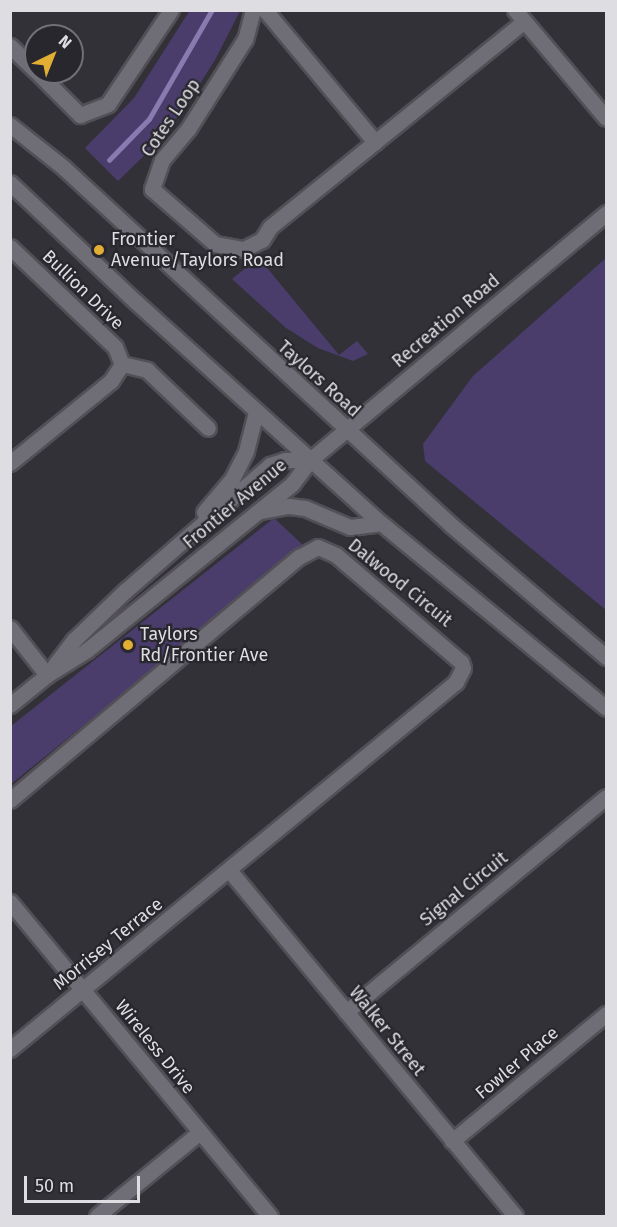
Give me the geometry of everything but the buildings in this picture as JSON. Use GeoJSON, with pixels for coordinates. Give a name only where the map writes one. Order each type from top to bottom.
{"type":"FeatureCollection","features":[{"type":"Feature","properties":{"kind":"street"},"geometry":{"type":"LineString","coordinates":[[48,84],[80,115],[108,104],[171,10]]}},
{"type":"Feature","properties":{"kind":"street","name":"Cotes Loop"},"geometry":{"type":"LineString","coordinates":[[253,10],[245,39],[188,129],[162,160],[152,189],[215,244],[244,249],[262,240],[270,227],[375,142],[519,16]]}},
{"type":"Feature","properties":{"kind":"street"},"geometry":{"type":"LineString","coordinates":[[265,10],[375,142]]}},
{"type":"Feature","properties":{"kind":"street"},"geometry":{"type":"LineString","coordinates":[[519,16],[606,118]]}},
{"type":"Feature","properties":{"kind":"street"},"geometry":{"type":"LineString","coordinates":[[10,46],[24,60]]}},
{"type":"Feature","properties":{"kind":"street","name":"Taylors Road"},"geometry":{"type":"LineString","coordinates":[[10,126],[63,168],[346,430],[606,657]]}},
{"type":"Feature","properties":{"kind":"street"},"geometry":{"type":"LineString","coordinates":[[10,183],[256,412],[381,523],[606,708]]}},
{"type":"Feature","properties":{"kind":"street","name":"Recreation Road"},"geometry":{"type":"LineString","coordinates":[[310,460],[606,213]]}},
{"type":"Feature","properties":{"kind":"street","name":"Bullion Drive"},"geometry":{"type":"LineString","coordinates":[[10,247],[115,347],[122,364]]}},
{"type":"Feature","properties":{"kind":"street"},"geometry":{"type":"LineString","coordinates":[[10,463],[111,381],[122,364],[147,370],[208,428]]}},
{"type":"Feature","properties":{"kind":"street"},"geometry":{"type":"LineString","coordinates":[[177,544],[232,479],[246,451],[256,412]]}},
{"type":"Feature","properties":{"kind":"street","name":"Frontier Avenue"},"geometry":{"type":"LineString","coordinates":[[10,705],[47,675],[87,650],[303,475],[310,460],[285,460],[270,465],[177,544],[74,640],[47,675]]}},
{"type":"Feature","properties":{"kind":"street"},"geometry":{"type":"LineString","coordinates":[[258,511],[289,506],[305,508],[350,527],[381,523]]}},
{"type":"Feature","properties":{"kind":"street","name":"Dalwood Circuit"},"geometry":{"type":"LineString","coordinates":[[10,800],[299,557],[318,547],[328,549],[458,656],[461,675],[229,870]]}},
{"type":"Feature","properties":{"kind":"street"},"geometry":{"type":"LineString","coordinates":[[10,628],[47,675]]}},
{"type":"Feature","properties":{"kind":"street","name":"Signal Circuit"},"geometry":{"type":"LineString","coordinates":[[346,1011],[606,797]]}},
{"type":"Feature","properties":{"kind":"street","name":"Walker Street"},"geometry":{"type":"LineString","coordinates":[[229,870],[515,1216]]}},
{"type":"Feature","properties":{"kind":"street","name":"Morrisey Terrace"},"geometry":{"type":"LineString","coordinates":[[10,1049],[229,870]]}},
{"type":"Feature","properties":{"kind":"street","name":"Wireless Drive"},"geometry":{"type":"LineString","coordinates":[[10,902],[270,1216]]}},
{"type":"Feature","properties":{"kind":"street","name":"Fowler Place"},"geometry":{"type":"LineString","coordinates":[[452,1142],[606,1014]]}},
{"type":"Feature","properties":{"kind":"street"},"geometry":{"type":"LineString","coordinates":[[97,1216],[200,1132]]}},
{"type":"Feature","properties":{"kind":"shaded area"},"geometry":{"type":"Polygon","coordinates":[[[190,10],[240,11],[215,60],[185,107],[155,145],[118,181],[85,148],[134,98],[190,10]]]}},
{"type":"Feature","properties":{"kind":"shaded area"},"geometry":{"type":"Polygon","coordinates":[[[606,258],[606,610],[425,461],[423,444],[473,376],[606,258]]]}},
{"type":"Feature","properties":{"kind":"shaded area"},"geometry":{"type":"Polygon","coordinates":[[[253,262],[263,263],[339,355],[357,341],[368,354],[353,361],[318,348],[286,328],[232,279],[253,262]]]}},
{"type":"Feature","properties":{"kind":"shaded area"},"geometry":{"type":"Polygon","coordinates":[[[274,518],[305,547],[11,784],[11,726],[274,518]]]}},
{"type":"Feature","properties":{"kind":"waterway"},"geometry":{"type":"LineString","coordinates":[[109,160],[149,119],[212,10]]}},
{"type":"Feature","properties":{"kind":"place","name":"Frontier Avenue/Taylors Road"},"geometry":{"type":"Point","coordinates":[99,250]}},
{"type":"Feature","properties":{"kind":"place","name":"Taylors Rd/Frontier Ave"},"geometry":{"type":"Point","coordinates":[128,645]}}]}
